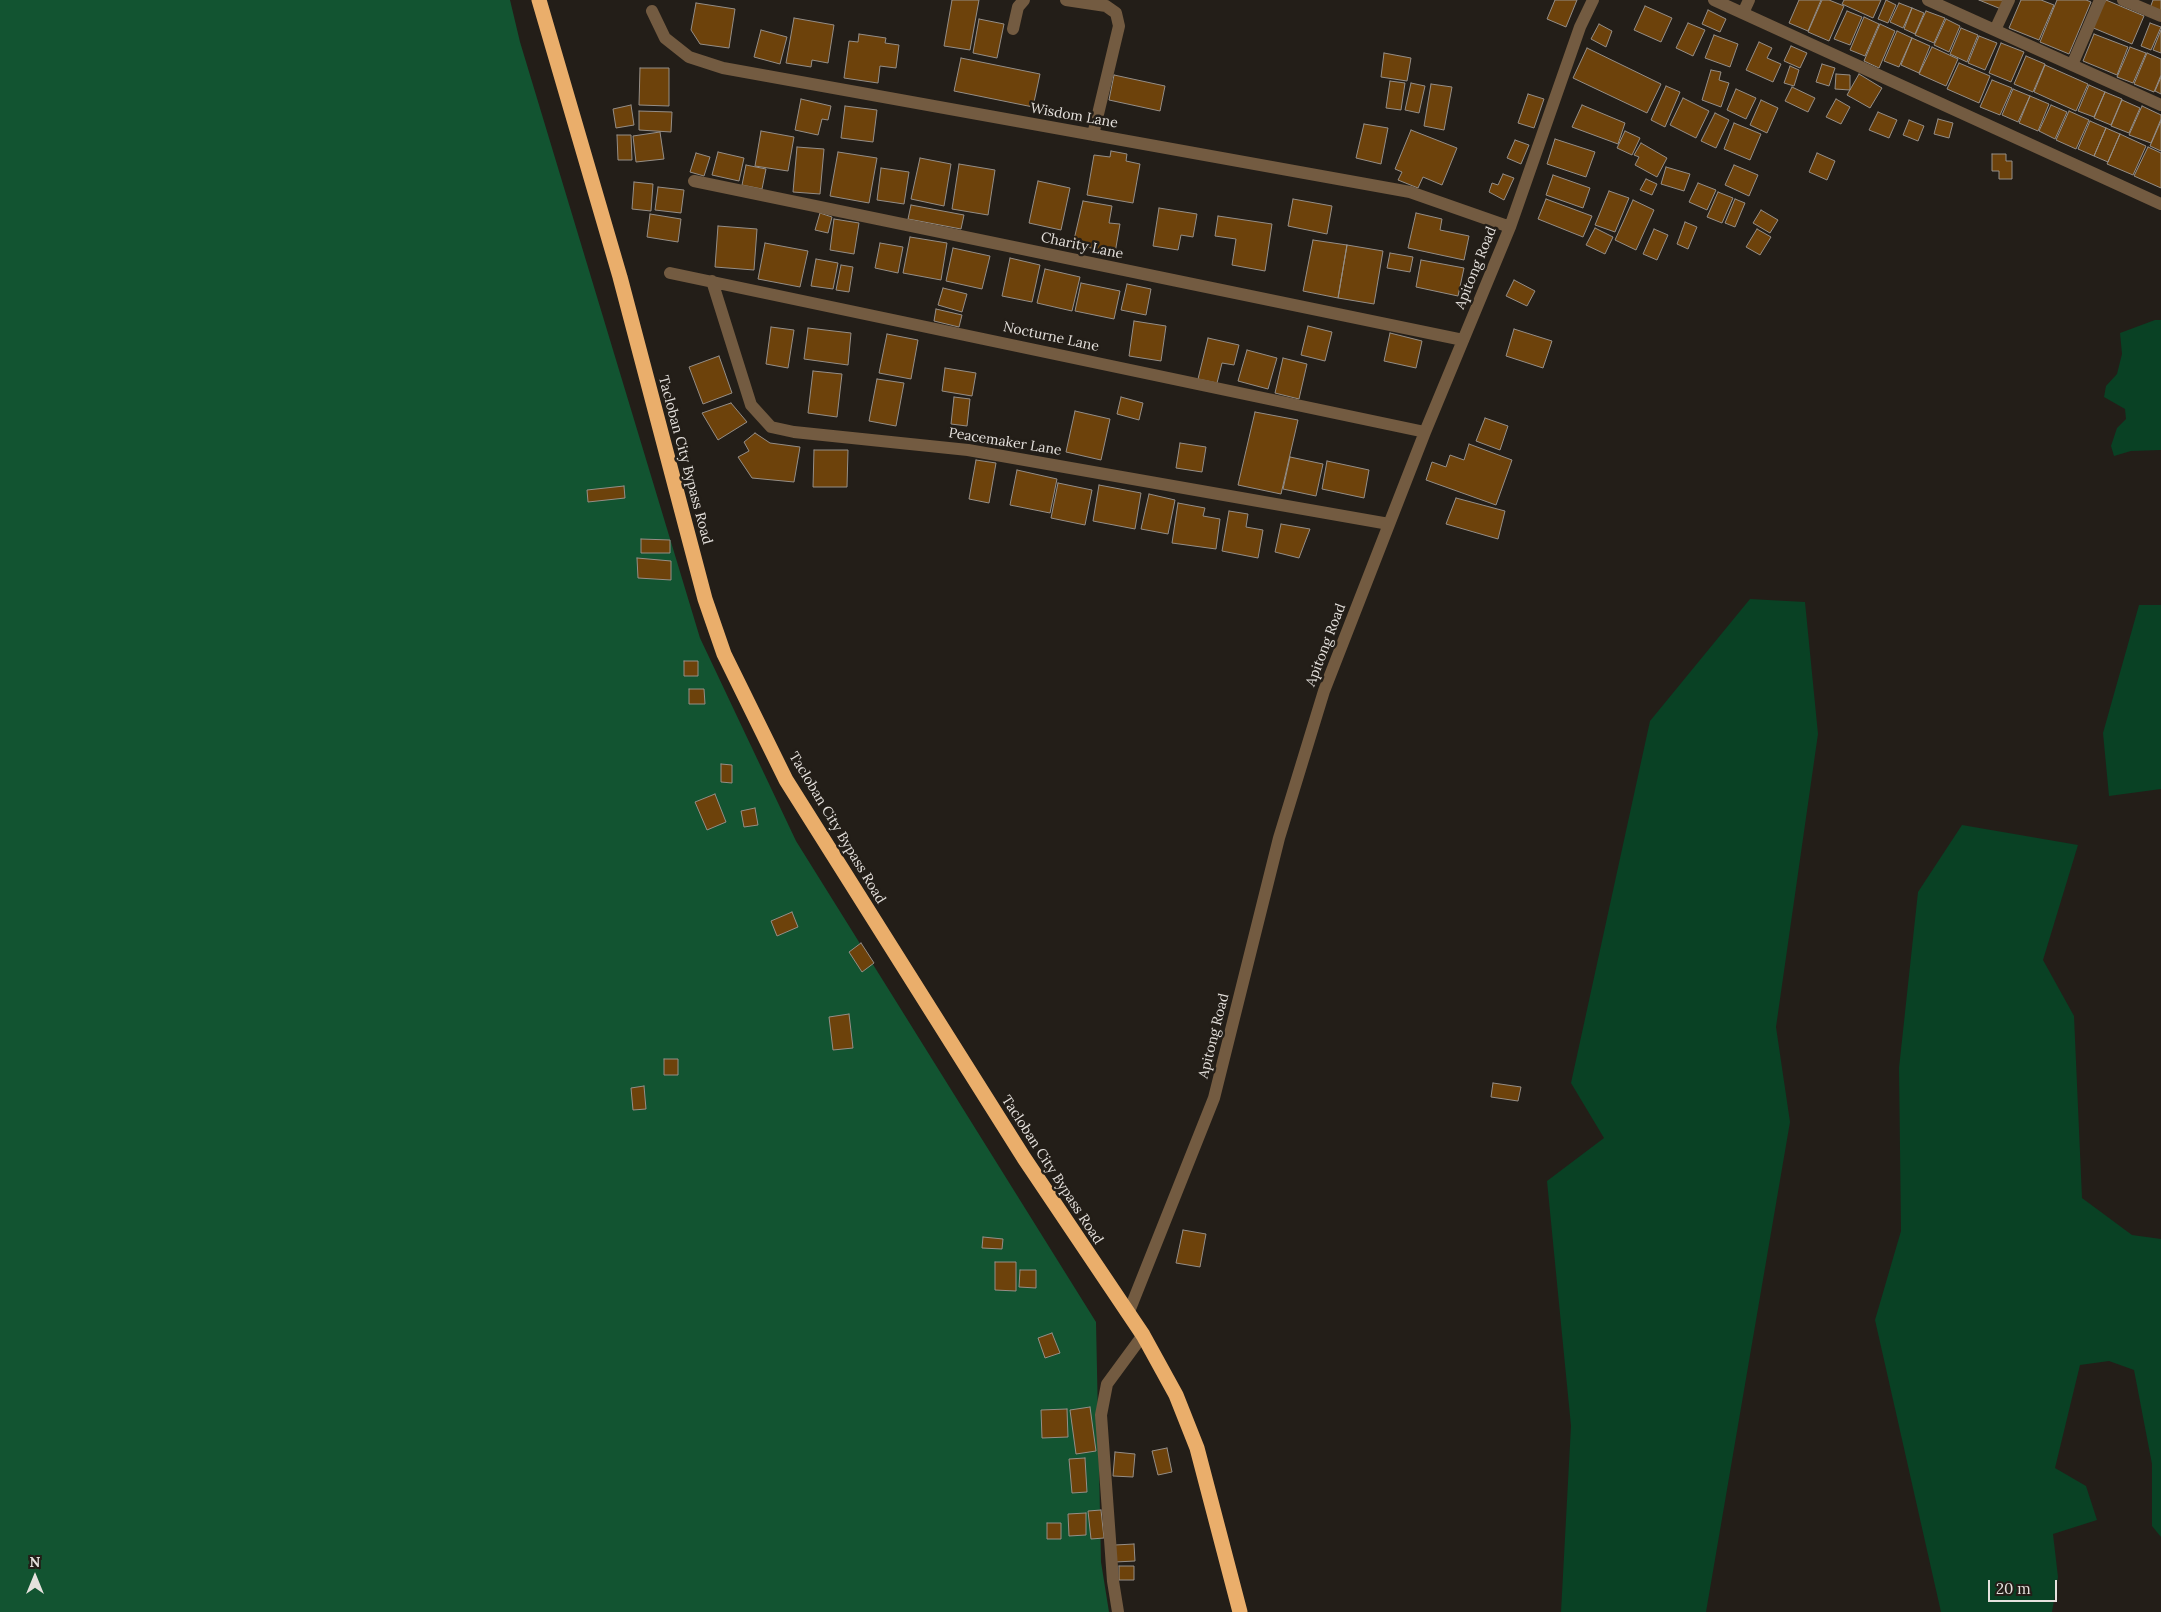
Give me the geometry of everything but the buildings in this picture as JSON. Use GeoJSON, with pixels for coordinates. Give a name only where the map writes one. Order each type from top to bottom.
{"type":"FeatureCollection","features":[{"type":"Feature","properties":{"kind":"highway","name":"Tacloban City Bypass Road"},"geometry":{"type":"LineString","coordinates":[[539,0],[620,277],[705,599],[724,654],[786,780],[1019,1150],[1143,1335],[1176,1395],[1197,1448],[1240,1612]]}},
{"type":"Feature","properties":{"kind":"street"},"geometry":{"type":"LineString","coordinates":[[1013,29],[1018,7],[1024,0]]}},
{"type":"Feature","properties":{"kind":"street"},"geometry":{"type":"LineString","coordinates":[[1066,0],[1106,6],[1116,13],[1119,26],[1094,135]]}},
{"type":"Feature","properties":{"kind":"street","name":"Apitong Road"},"geometry":{"type":"LineString","coordinates":[[1128,1314],[1214,1098],[1279,838],[1324,691],[1389,524],[1510,227],[1580,27],[1593,0]]}},
{"type":"Feature","properties":{"kind":"street"},"geometry":{"type":"LineString","coordinates":[[1714,0],[2161,204]]}},
{"type":"Feature","properties":{"kind":"street"},"geometry":{"type":"LineString","coordinates":[[1743,13],[1749,0]]}},
{"type":"Feature","properties":{"kind":"street"},"geometry":{"type":"LineString","coordinates":[[1928,0],[2161,105]]}},
{"type":"Feature","properties":{"kind":"street"},"geometry":{"type":"LineString","coordinates":[[1995,30],[2009,0]]}},
{"type":"Feature","properties":{"kind":"street"},"geometry":{"type":"LineString","coordinates":[[2072,65],[2100,0]]}},
{"type":"Feature","properties":{"kind":"street"},"geometry":{"type":"LineString","coordinates":[[2123,0],[2161,16]]}},
{"type":"Feature","properties":{"kind":"street","name":"Wisdom Lane"},"geometry":{"type":"LineString","coordinates":[[652,11],[665,38],[689,57],[723,68],[1410,192],[1510,227]]}},
{"type":"Feature","properties":{"kind":"street","name":"Charity Lane"},"geometry":{"type":"LineString","coordinates":[[694,181],[1463,340]]}},
{"type":"Feature","properties":{"kind":"street","name":"Nocturne Lane"},"geometry":{"type":"LineString","coordinates":[[670,273],[1426,432]]}},
{"type":"Feature","properties":{"kind":"street","name":"Peacemaker Lane"},"geometry":{"type":"LineString","coordinates":[[712,281],[751,405],[771,427],[794,432],[968,450],[1389,524]]}},
{"type":"Feature","properties":{"kind":"street"},"geometry":{"type":"LineString","coordinates":[[1118,1612],[1113,1581],[1101,1415],[1107,1384],[1143,1335]]}},
{"type":"Feature","properties":{"kind":"green space"},"geometry":{"type":"Polygon","coordinates":[[[0,0],[510,0],[520,42],[700,638],[796,841],[1096,1322],[1101,1562],[1109,1612],[0,1612],[0,0]]]}},
{"type":"Feature","properties":{"kind":"green space"},"geometry":{"type":"Polygon","coordinates":[[[2155,320],[2161,320],[2161,450],[2131,451],[2114,456],[2111,446],[2117,428],[2126,419],[2125,409],[2104,397],[2106,386],[2117,374],[2122,354],[2120,333],[2155,320]]]}},
{"type":"Feature","properties":{"kind":"green space"},"geometry":{"type":"Polygon","coordinates":[[[1750,599],[1805,602],[1818,734],[1776,1027],[1790,1122],[1706,1612],[1561,1612],[1571,1426],[1547,1181],[1604,1138],[1571,1083],[1650,721],[1750,599]]]}},
{"type":"Feature","properties":{"kind":"green space"},"geometry":{"type":"Polygon","coordinates":[[[2139,605],[2161,605],[2161,789],[2109,796],[2103,733],[2139,605]]]}},
{"type":"Feature","properties":{"kind":"green space"},"geometry":{"type":"Polygon","coordinates":[[[1962,825],[2078,845],[2043,960],[2074,1016],[2082,1198],[2132,1235],[2161,1239],[2161,1537],[2152,1526],[2152,1464],[2134,1370],[2109,1361],[2080,1365],[2055,1468],[2086,1486],[2097,1520],[2053,1534],[2058,1577],[2052,1612],[1941,1612],[1875,1320],[1901,1231],[1899,1068],[1918,892],[1962,825]]]}}]}
